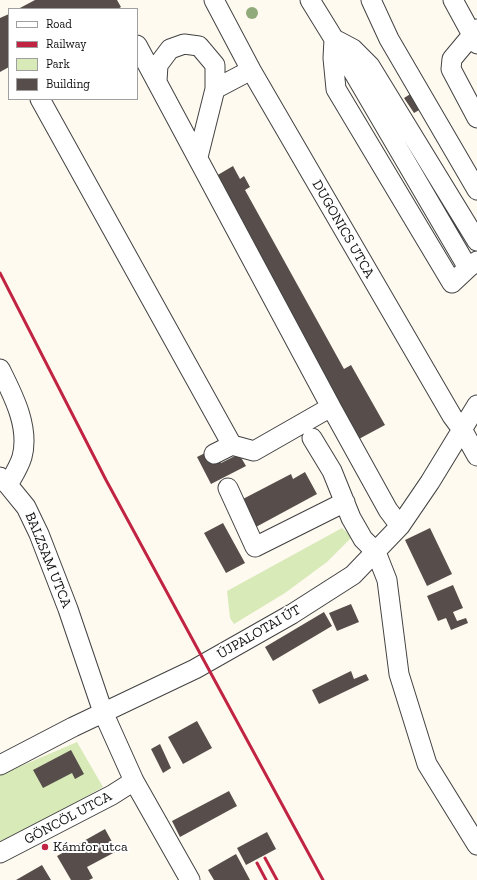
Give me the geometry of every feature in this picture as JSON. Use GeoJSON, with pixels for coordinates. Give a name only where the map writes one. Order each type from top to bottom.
{"type":"FeatureCollection","features":[{"type":"Feature","properties":{"kind":"street","name":"DUGONICS UTCA"},"geometry":{"type":"LineString","coordinates":[[214,0],[251,70],[448,409],[463,431],[477,456]]}},
{"type":"Feature","properties":{"kind":"street"},"geometry":{"type":"LineString","coordinates":[[310,0],[334,39],[353,48],[370,66],[477,241]]}},
{"type":"Feature","properties":{"kind":"street"},"geometry":{"type":"LineString","coordinates":[[370,0],[389,40],[477,190]]}},
{"type":"Feature","properties":{"kind":"street"},"geometry":{"type":"LineString","coordinates":[[452,0],[475,36],[452,59],[451,69],[477,118]]}},
{"type":"Feature","properties":{"kind":"street"},"geometry":{"type":"LineString","coordinates":[[334,39],[332,58],[336,89],[452,283],[473,264]]}},
{"type":"Feature","properties":{"kind":"street"},"geometry":{"type":"LineString","coordinates":[[157,82],[158,65],[170,49],[184,44],[199,46],[215,65],[215,89],[198,158]]}},
{"type":"Feature","properties":{"kind":"street"},"geometry":{"type":"LineString","coordinates":[[138,47],[331,407],[388,510],[400,526]]}},
{"type":"Feature","properties":{"kind":"street"},"geometry":{"type":"LineString","coordinates":[[215,89],[251,70]]}},
{"type":"Feature","properties":{"kind":"street"},"geometry":{"type":"LineString","coordinates":[[41,100],[232,445]]}},
{"type":"Feature","properties":{"kind":"street","name":"BALZSAM UTCA"},"geometry":{"type":"LineString","coordinates":[[0,368],[17,404],[24,449],[21,459],[4,481],[26,507],[39,534],[68,609],[103,712]]}},
{"type":"Feature","properties":{"kind":"street","name":"ÚJPALOTAI ÚT"},"geometry":{"type":"LineString","coordinates":[[0,765],[103,712],[188,672],[292,614],[353,575],[400,526],[463,431],[477,406]]}},
{"type":"Feature","properties":{"kind":"street"},"geometry":{"type":"LineString","coordinates":[[214,454],[232,445],[254,451],[331,407]]}},
{"type":"Feature","properties":{"kind":"street"},"geometry":{"type":"LineString","coordinates":[[312,438],[332,471],[351,518],[363,539],[376,552],[387,580],[399,674],[427,764],[477,845]]}},
{"type":"Feature","properties":{"kind":"street"},"geometry":{"type":"LineString","coordinates":[[228,488],[255,547],[345,502]]}},
{"type":"Feature","properties":{"kind":"street"},"geometry":{"type":"LineString","coordinates":[[103,712],[134,781],[190,880]]}},
{"type":"Feature","properties":{"kind":"street","name":"GÖNCÖL UTCA"},"geometry":{"type":"LineString","coordinates":[[0,853],[112,795],[134,781]]}},
{"type":"Feature","properties":{"kind":"green space"},"geometry":{"type":"Polygon","coordinates":[[[342,528],[352,537],[327,562],[285,593],[234,624],[230,618],[227,591],[342,528]]]}},
{"type":"Feature","properties":{"kind":"green space"},"geometry":{"type":"Polygon","coordinates":[[[77,742],[103,787],[0,846],[0,775],[77,742]]]}},
{"type":"Feature","properties":{"kind":"building"},"geometry":{"type":"Polygon","coordinates":[[[35,0],[117,0],[121,7],[120,8],[20,8],[35,0]]]}},
{"type":"Feature","properties":{"kind":"building"},"geometry":{"type":"Polygon","coordinates":[[[8,14],[8,68],[0,72],[0,18],[8,14]]]}},
{"type":"Feature","properties":{"kind":"building"},"geometry":{"type":"Polygon","coordinates":[[[412,93],[421,109],[414,113],[404,98],[412,93]]]}},
{"type":"Feature","properties":{"kind":"building"},"geometry":{"type":"Polygon","coordinates":[[[233,166],[240,179],[244,176],[250,187],[245,190],[344,369],[351,365],[385,425],[357,440],[324,381],[327,379],[216,176],[233,166]]]}},
{"type":"Feature","properties":{"kind":"building"},"geometry":{"type":"Polygon","coordinates":[[[209,451],[218,457],[221,463],[239,454],[246,466],[211,484],[197,457],[209,451]]]}},
{"type":"Feature","properties":{"kind":"building"},"geometry":{"type":"Polygon","coordinates":[[[305,472],[317,494],[256,527],[241,500],[291,474],[293,479],[305,472]]]}},
{"type":"Feature","properties":{"kind":"building"},"geometry":{"type":"Polygon","coordinates":[[[223,523],[245,563],[226,573],[204,533],[223,523]]]}},
{"type":"Feature","properties":{"kind":"building"},"geometry":{"type":"Polygon","coordinates":[[[430,528],[452,574],[427,586],[405,540],[430,528]]]}},
{"type":"Feature","properties":{"kind":"building"},"geometry":{"type":"Polygon","coordinates":[[[453,585],[463,608],[453,612],[457,621],[466,618],[468,623],[451,630],[446,618],[438,621],[427,596],[453,585]]]}},
{"type":"Feature","properties":{"kind":"building"},"geometry":{"type":"Polygon","coordinates":[[[351,604],[359,622],[337,631],[329,613],[351,604]]]}},
{"type":"Feature","properties":{"kind":"building"},"geometry":{"type":"Polygon","coordinates":[[[324,612],[332,626],[273,661],[265,647],[324,612]]]}},
{"type":"Feature","properties":{"kind":"building"},"geometry":{"type":"Polygon","coordinates":[[[351,671],[354,679],[366,674],[369,680],[319,704],[312,690],[351,671]]]}},
{"type":"Feature","properties":{"kind":"building"},"geometry":{"type":"Polygon","coordinates":[[[197,721],[212,748],[183,764],[168,737],[197,721]]]}},
{"type":"Feature","properties":{"kind":"building"},"geometry":{"type":"Polygon","coordinates":[[[160,744],[171,768],[163,773],[151,749],[160,744]]]}},
{"type":"Feature","properties":{"kind":"building"},"geometry":{"type":"Polygon","coordinates":[[[71,750],[84,774],[75,779],[72,773],[43,788],[33,770],[71,750]]]}},
{"type":"Feature","properties":{"kind":"building"},"geometry":{"type":"Polygon","coordinates":[[[229,791],[237,806],[180,837],[172,821],[229,791]]]}},
{"type":"Feature","properties":{"kind":"building"},"geometry":{"type":"Polygon","coordinates":[[[105,829],[117,851],[87,867],[93,878],[89,880],[71,880],[57,856],[105,829]]]}},
{"type":"Feature","properties":{"kind":"building"},"geometry":{"type":"Polygon","coordinates":[[[267,832],[276,849],[246,865],[237,848],[267,832]]]}},
{"type":"Feature","properties":{"kind":"building"},"geometry":{"type":"Polygon","coordinates":[[[236,854],[250,880],[214,880],[208,870],[236,854]]]}},
{"type":"Feature","properties":{"kind":"building"},"geometry":{"type":"Polygon","coordinates":[[[42,865],[51,880],[16,880],[42,865]]]}},
{"type":"Feature","properties":{"kind":"railway"},"geometry":{"type":"LineString","coordinates":[[0,273],[106,480],[323,880]]}},
{"type":"Feature","properties":{"kind":"railway"},"geometry":{"type":"LineString","coordinates":[[265,858],[277,880]]}},
{"type":"Feature","properties":{"kind":"railway"},"geometry":{"type":"LineString","coordinates":[[257,863],[266,880]]}},
{"type":"Feature","properties":{"kind":"place","name":"Kámfor utca"},"geometry":{"type":"Point","coordinates":[45,847]}}]}
